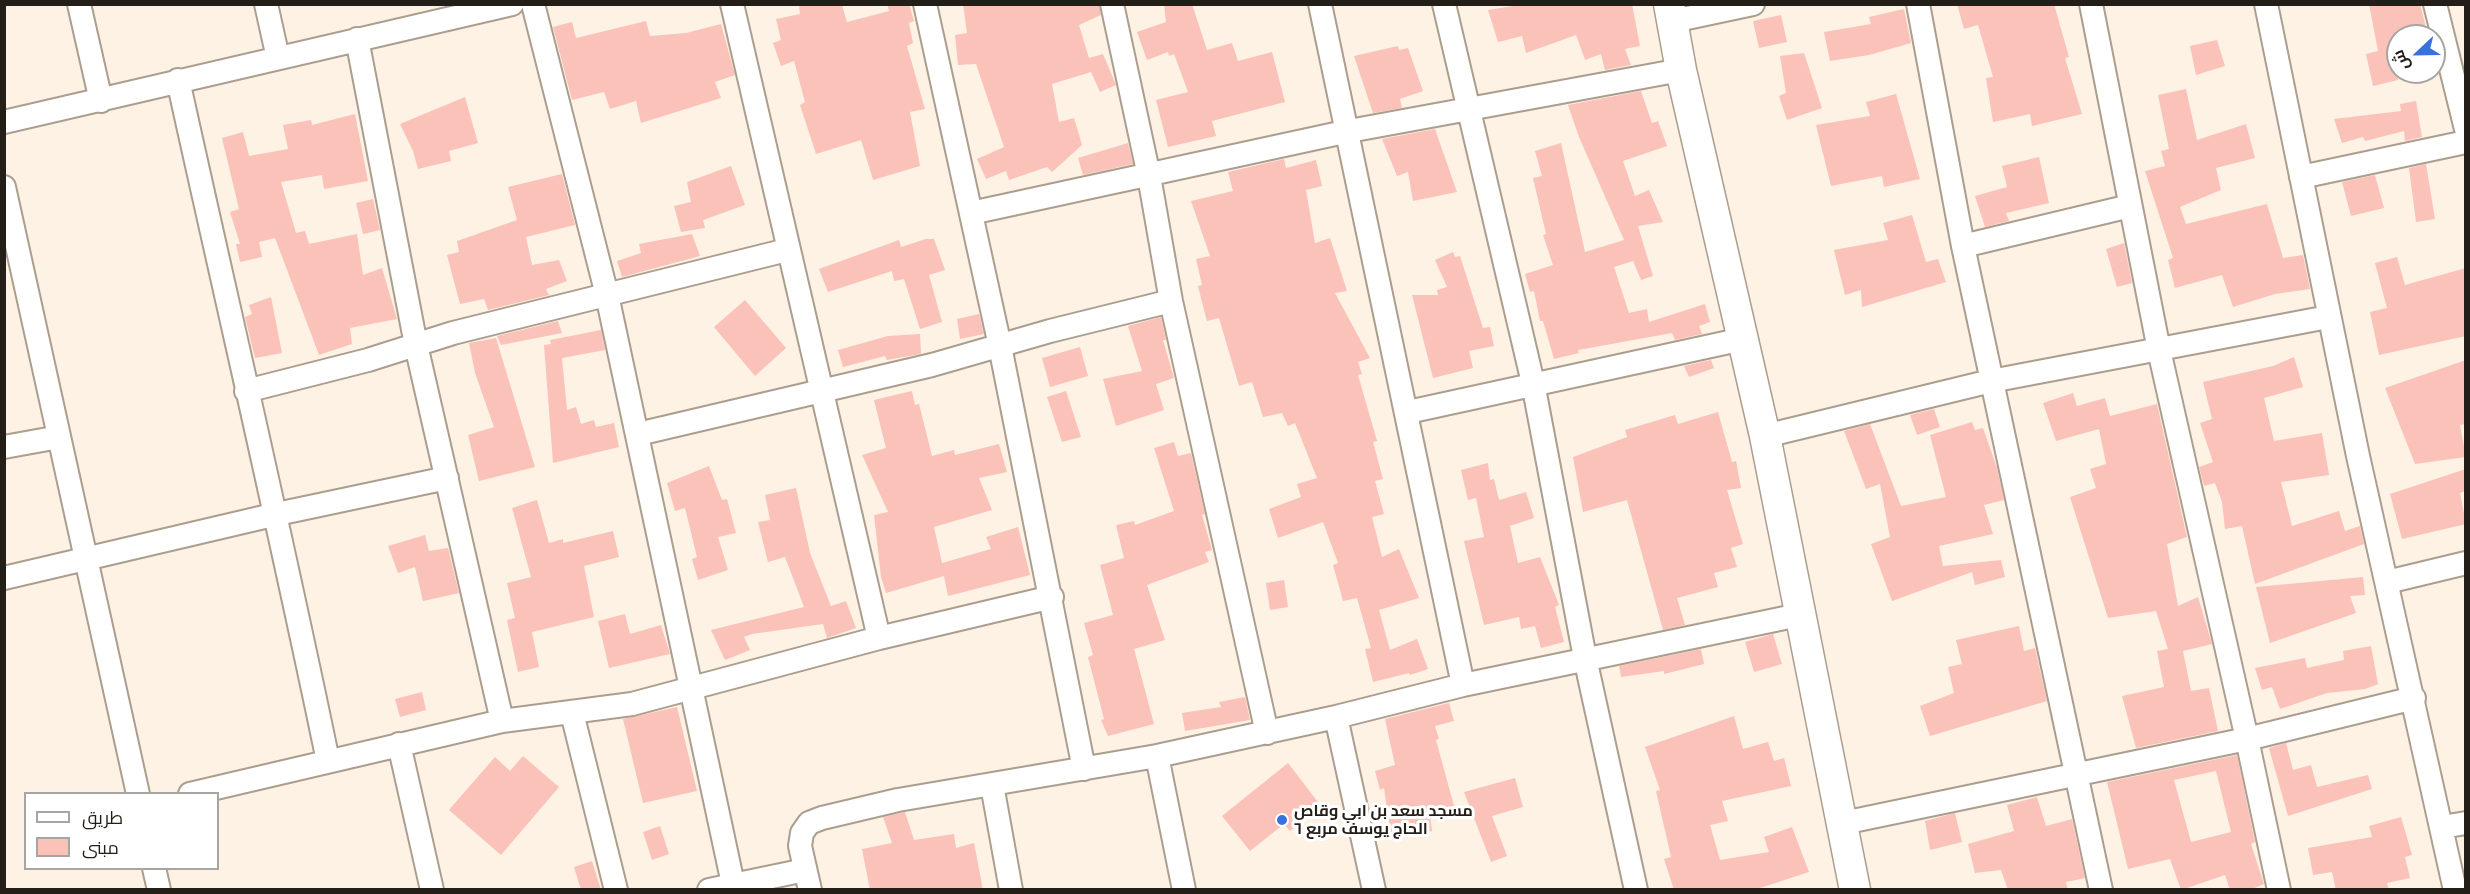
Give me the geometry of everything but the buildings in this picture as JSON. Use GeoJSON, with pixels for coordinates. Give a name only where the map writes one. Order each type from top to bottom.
{"type":"FeatureCollection","features":[{"type":"Feature","properties":{"kind":"main road"},"geometry":{"type":"LineString","coordinates":[[1671,13],[1681,70],[1765,435],[1855,890]]}},
{"type":"Feature","properties":{"kind":"street"},"geometry":{"type":"LineString","coordinates":[[79,4],[101,100]]}},
{"type":"Feature","properties":{"kind":"street"},"geometry":{"type":"LineString","coordinates":[[266,4],[278,58]]}},
{"type":"Feature","properties":{"kind":"street"},"geometry":{"type":"LineString","coordinates":[[4,122],[357,39],[465,9],[512,4]]}},
{"type":"Feature","properties":{"kind":"street"},"geometry":{"type":"LineString","coordinates":[[533,4],[607,295],[733,884]]}},
{"type":"Feature","properties":{"kind":"street"},"geometry":{"type":"LineString","coordinates":[[732,4],[819,390],[879,638]]}},
{"type":"Feature","properties":{"kind":"street"},"geometry":{"type":"LineString","coordinates":[[925,4],[1000,346],[1052,597],[1084,769]]}},
{"type":"Feature","properties":{"kind":"street"},"geometry":{"type":"LineString","coordinates":[[1112,4],[1149,176],[1172,301],[1267,733]]}},
{"type":"Feature","properties":{"kind":"street"},"geometry":{"type":"LineString","coordinates":[[1320,4],[1349,131],[1464,685]]}},
{"type":"Feature","properties":{"kind":"street"},"geometry":{"type":"LineString","coordinates":[[1444,4],[1533,384],[1585,658],[1636,890]]}},
{"type":"Feature","properties":{"kind":"street"},"geometry":{"type":"LineString","coordinates":[[1671,13],[1753,4]]}},
{"type":"Feature","properties":{"kind":"street"},"geometry":{"type":"LineString","coordinates":[[1918,4],[1963,246],[2101,890]]}},
{"type":"Feature","properties":{"kind":"street"},"geometry":{"type":"LineString","coordinates":[[2091,4],[2159,350],[2279,890]]}},
{"type":"Feature","properties":{"kind":"street"},"geometry":{"type":"LineString","coordinates":[[2266,4],[2328,317],[2455,890]]}},
{"type":"Feature","properties":{"kind":"street"},"geometry":{"type":"LineString","coordinates":[[2435,4],[2466,129]]}},
{"type":"Feature","properties":{"kind":"street"},"geometry":{"type":"LineString","coordinates":[[357,39],[416,345],[502,721]]}},
{"type":"Feature","properties":{"kind":"street"},"geometry":{"type":"LineString","coordinates":[[971,213],[1349,131],[1468,111],[1681,70]]}},
{"type":"Feature","properties":{"kind":"street"},"geometry":{"type":"LineString","coordinates":[[178,80],[246,391],[277,514],[328,761]]}},
{"type":"Feature","properties":{"kind":"street"},"geometry":{"type":"LineString","coordinates":[[2301,177],[2466,142]]}},
{"type":"Feature","properties":{"kind":"street"},"geometry":{"type":"LineString","coordinates":[[4,187],[138,792]]}},
{"type":"Feature","properties":{"kind":"street"},"geometry":{"type":"LineString","coordinates":[[1963,246],[2130,206]]}},
{"type":"Feature","properties":{"kind":"street"},"geometry":{"type":"LineString","coordinates":[[246,391],[368,360],[453,333],[788,250]]}},
{"type":"Feature","properties":{"kind":"street"},"geometry":{"type":"LineString","coordinates":[[638,434],[932,365],[1172,301]]}},
{"type":"Feature","properties":{"kind":"street"},"geometry":{"type":"LineString","coordinates":[[1765,435],[1992,381],[2328,317]]}},
{"type":"Feature","properties":{"kind":"street"},"geometry":{"type":"LineString","coordinates":[[1408,412],[1743,339]]}},
{"type":"Feature","properties":{"kind":"street"},"geometry":{"type":"LineString","coordinates":[[4,447],[59,437]]}},
{"type":"Feature","properties":{"kind":"street"},"geometry":{"type":"LineString","coordinates":[[4,578],[277,514],[447,478]]}},
{"type":"Feature","properties":{"kind":"street"},"geometry":{"type":"LineString","coordinates":[[2387,582],[2466,563]]}},
{"type":"Feature","properties":{"kind":"street"},"geometry":{"type":"LineString","coordinates":[[198,792],[502,721],[632,704],[879,638],[1052,597]]}},
{"type":"Feature","properties":{"kind":"street"},"geometry":{"type":"LineString","coordinates":[[709,890],[733,884],[807,880],[801,839],[802,832],[809,823],[898,800],[1157,756],[1267,733],[1585,658],[1799,615]]}},
{"type":"Feature","properties":{"kind":"street"},"geometry":{"type":"LineString","coordinates":[[1843,824],[2247,739],[2414,698]]}},
{"type":"Feature","properties":{"kind":"street"},"geometry":{"type":"LineString","coordinates":[[572,713],[616,890]]}},
{"type":"Feature","properties":{"kind":"street"},"geometry":{"type":"LineString","coordinates":[[1336,717],[1369,889]]}},
{"type":"Feature","properties":{"kind":"street"},"geometry":{"type":"LineString","coordinates":[[399,744],[432,890]]}},
{"type":"Feature","properties":{"kind":"street"},"geometry":{"type":"LineString","coordinates":[[1157,756],[1184,890]]}},
{"type":"Feature","properties":{"kind":"street"},"geometry":{"type":"LineString","coordinates":[[992,785],[1011,890]]}},
{"type":"Feature","properties":{"kind":"street"},"geometry":{"type":"LineString","coordinates":[[2442,827],[2466,823]]}},
{"type":"Feature","properties":{"kind":"street"},"geometry":{"type":"LineString","coordinates":[[154,870],[159,890]]}},
{"type":"Feature","properties":{"kind":"place","name":"مسجد سعد بن ابي وقاص الحاج يوسف مربع ٦"},"geometry":{"type":"Point","coordinates":[1282,820]}}]}
